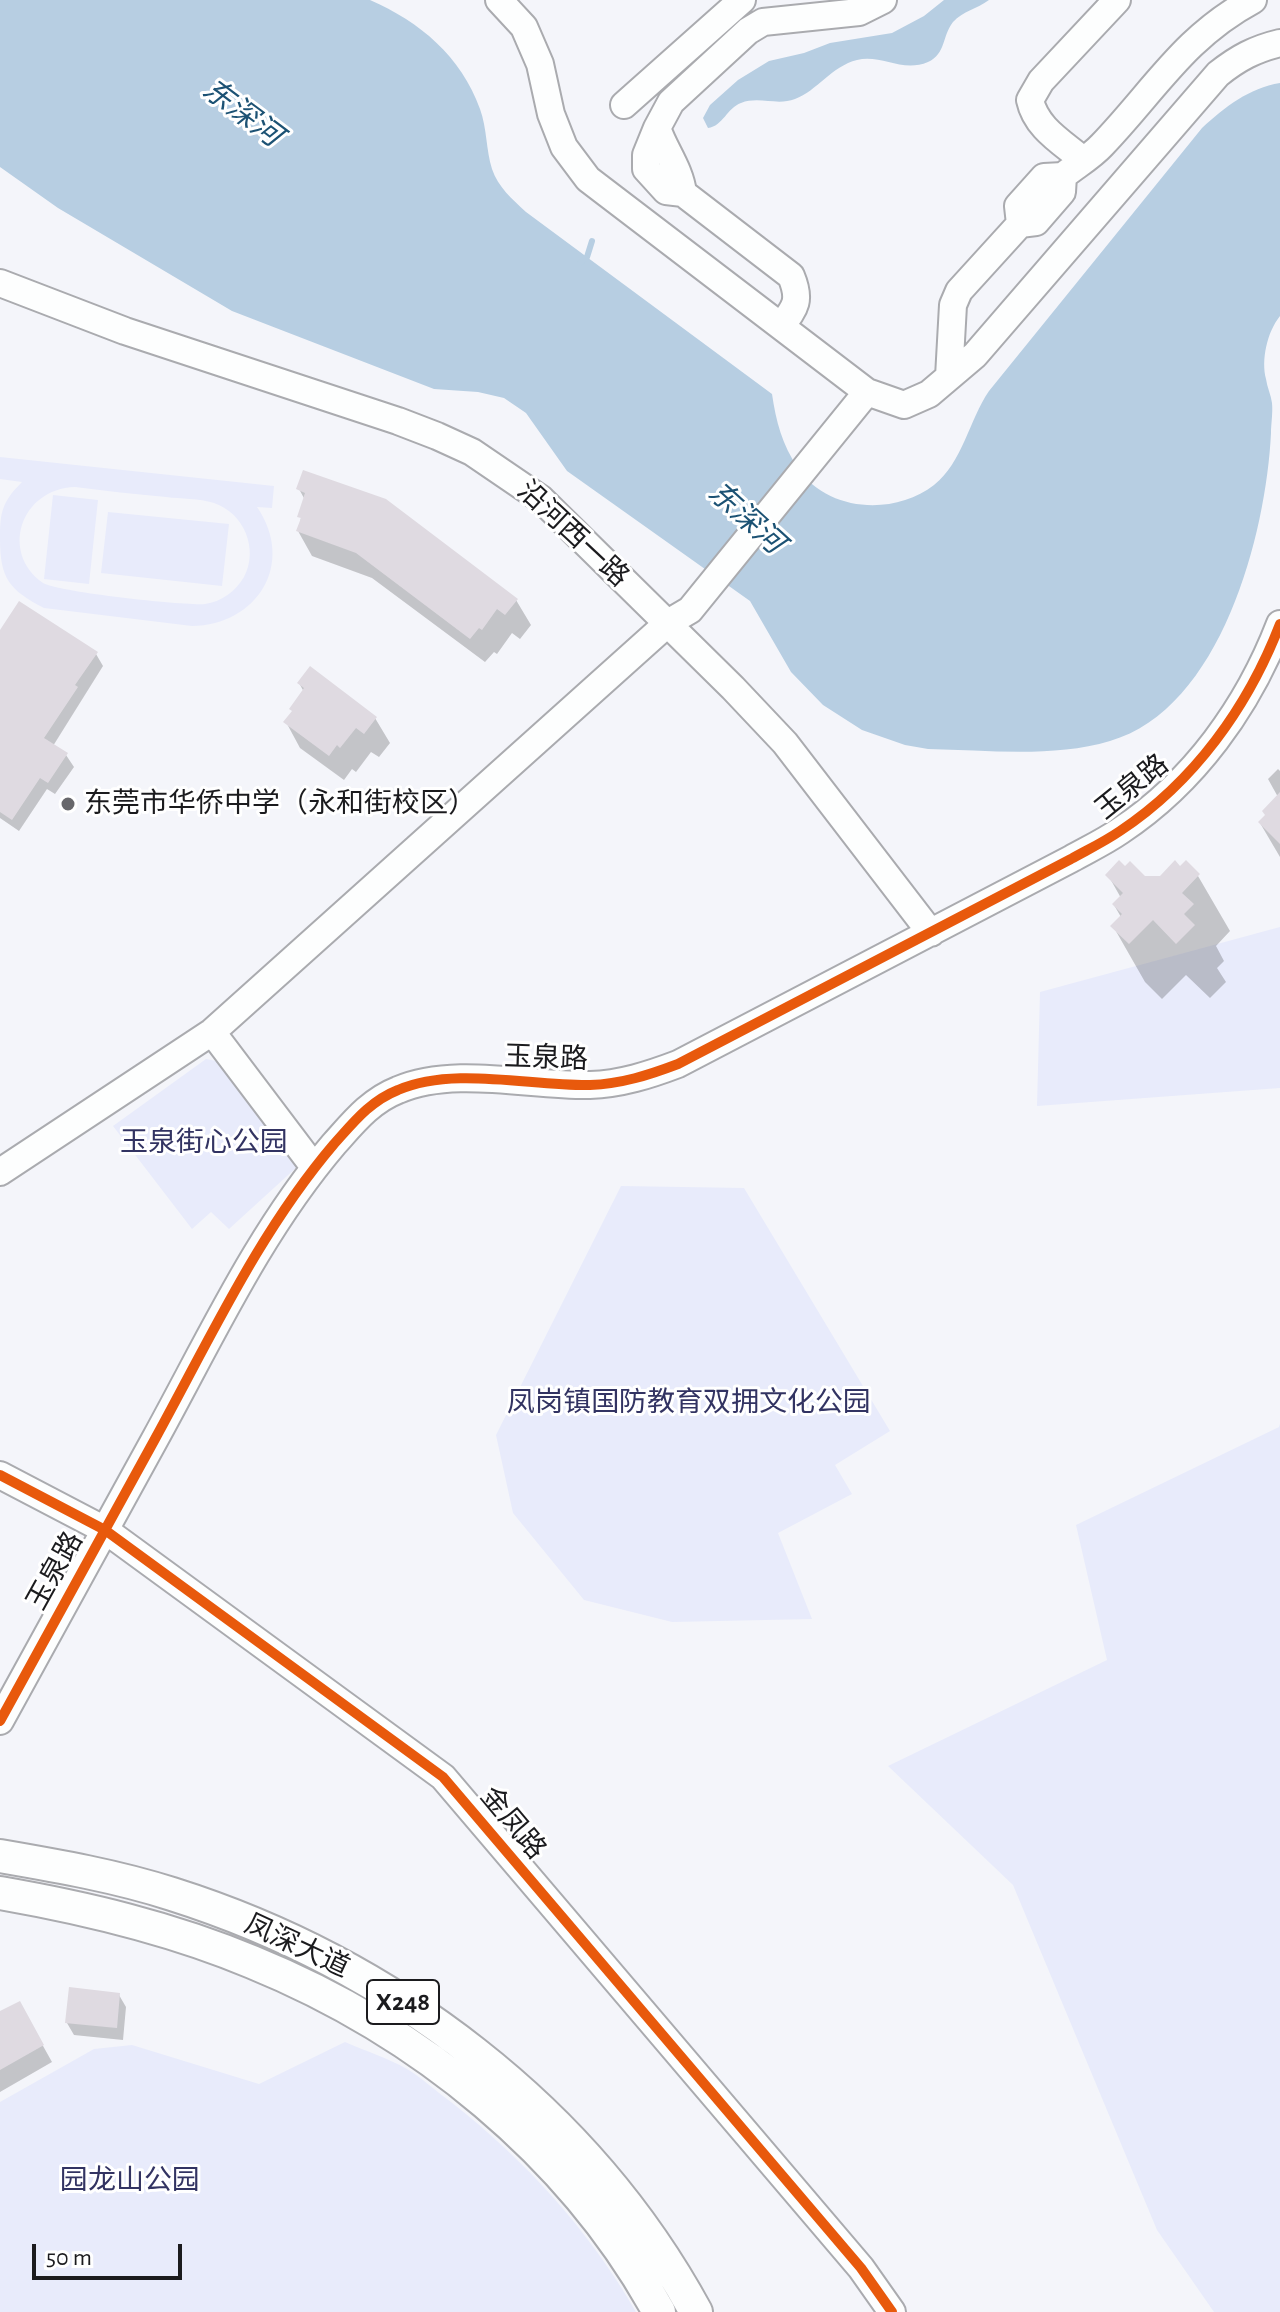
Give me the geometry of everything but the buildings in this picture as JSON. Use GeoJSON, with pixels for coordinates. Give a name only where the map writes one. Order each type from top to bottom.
{"type":"FeatureCollection","features":[{"type":"Feature","properties":{"kind":"main road","name":"凤深大道"},"geometry":{"type":"LineString","coordinates":[[0,1856],[100,1875],[208,1907],[315,1952],[406,2004],[502,2076],[589,2159],[639,2220],[696,2312]]}},
{"type":"Feature","properties":{"kind":"main road","name":"凤深大道"},"geometry":{"type":"LineString","coordinates":[[0,1893],[110,1915],[230,1953],[299,1984],[388,2033],[472,2093],[548,2161],[599,2219],[659,2312]]}},
{"type":"Feature","properties":{"kind":"street"},"geometry":{"type":"LineString","coordinates":[[499,0],[524,27],[540,64],[551,114],[564,147],[588,179],[867,392],[904,405],[929,394],[975,355],[1218,74],[1237,58],[1280,43]]}},
{"type":"Feature","properties":{"kind":"street"},"geometry":{"type":"LineString","coordinates":[[624,105],[742,0]]}},
{"type":"Feature","properties":{"kind":"street"},"geometry":{"type":"LineString","coordinates":[[781,326],[796,307],[797,290],[791,276],[683,193],[680,175],[665,151],[657,128],[671,102],[748,31],[778,9],[859,12],[883,0]]}},
{"type":"Feature","properties":{"kind":"street"},"geometry":{"type":"LineString","coordinates":[[1073,168],[1033,115],[1030,100],[1041,81],[1117,0]]}},
{"type":"Feature","properties":{"kind":"street"},"geometry":{"type":"LineString","coordinates":[[949,377],[953,305],[959,291],[1020,224],[1036,222],[1062,192],[1073,168],[1100,147],[1194,40],[1228,13],[1253,0]]}},
{"type":"Feature","properties":{"kind":"street","name":"沿河西一路"},"geometry":{"type":"LineString","coordinates":[[0,283],[125,331],[398,421],[472,452],[541,499],[785,743],[931,933]]}},
{"type":"Feature","properties":{"kind":"street"},"geometry":{"type":"LineString","coordinates":[[0,1172],[212,1032],[668,623],[690,610],[867,392]]}},
{"type":"Feature","properties":{"kind":"street","name":"玉泉路"},"geometry":{"type":"LineString","coordinates":[[0,1721],[285,1205],[356,1119],[376,1101],[399,1089],[426,1081],[456,1078],[592,1085],[623,1082],[650,1074],[678,1064],[931,933],[1108,838],[1159,800],[1188,774],[1218,738],[1248,693],[1280,624]]}},
{"type":"Feature","properties":{"kind":"street"},"geometry":{"type":"LineString","coordinates":[[212,1032],[314,1167]]}},
{"type":"Feature","properties":{"kind":"street","name":"金凤路"},"geometry":{"type":"LineString","coordinates":[[0,1475],[105,1530],[443,1777],[861,2268],[892,2312]]}},
{"type":"Feature","properties":{"kind":"green space"},"geometry":{"type":"Polygon","coordinates":[[[0,457],[274,486],[272,508],[257,507],[268,528],[272,550],[271,569],[264,588],[235,615],[215,623],[192,626],[44,608],[15,589],[5,573],[0,552],[2,514],[6,502],[22,482],[0,479],[0,457]],[[75,487],[56,490],[41,499],[29,510],[22,524],[22,556],[43,583],[122,598],[205,604],[228,595],[244,577],[250,555],[246,533],[241,523],[225,508],[202,500],[75,487]]]}},
{"type":"Feature","properties":{"kind":"green space"},"geometry":{"type":"Polygon","coordinates":[[[53,495],[98,500],[89,584],[44,579],[53,495]]]}},
{"type":"Feature","properties":{"kind":"green space"},"geometry":{"type":"Polygon","coordinates":[[[108,512],[229,524],[222,586],[101,573],[108,512]]]}},
{"type":"Feature","properties":{"kind":"green space"},"geometry":{"type":"Polygon","coordinates":[[[1280,927],[1280,1088],[1037,1106],[1040,992],[1280,927]]]}},
{"type":"Feature","properties":{"kind":"green space","name":"玉泉街心公园"},"geometry":{"type":"Polygon","coordinates":[[[206,1059],[221,1062],[298,1166],[229,1229],[211,1212],[192,1229],[113,1126],[206,1059]]]}},
{"type":"Feature","properties":{"kind":"green space","name":"凤岗镇国防教育双拥文化公园"},"geometry":{"type":"Polygon","coordinates":[[[621,1186],[744,1188],[890,1431],[835,1465],[852,1494],[778,1533],[812,1619],[672,1622],[584,1600],[513,1513],[496,1435],[621,1186]]]}},
{"type":"Feature","properties":{"kind":"green space"},"geometry":{"type":"Polygon","coordinates":[[[1280,1424],[1280,2312],[1214,2312],[1157,2230],[1013,1885],[888,1766],[1107,1660],[1076,1525],[1280,1424]]]}},
{"type":"Feature","properties":{"kind":"green space","name":"园龙山公园"},"geometry":{"type":"Polygon","coordinates":[[[345,2042],[413,2073],[505,2148],[576,2225],[636,2312],[0,2312],[0,2102],[94,2049],[132,2045],[259,2084],[345,2042]]]}},
{"type":"Feature","properties":{"kind":"water","name":"东深河"},"geometry":{"type":"Polygon","coordinates":[[[0,0],[370,0],[406,19],[437,43],[462,73],[482,116],[492,169],[511,197],[526,212],[772,394],[780,432],[798,468],[826,494],[862,505],[900,502],[918,495],[944,476],[959,453],[989,391],[1202,128],[1238,100],[1258,89],[1280,83],[1280,316],[1272,330],[1265,355],[1272,407],[1267,474],[1247,567],[1230,613],[1208,656],[1181,694],[1149,723],[1110,741],[1088,746],[1020,752],[928,749],[905,745],[862,730],[823,705],[791,672],[750,601],[567,471],[526,413],[504,398],[478,392],[434,389],[232,311],[58,208],[0,167],[0,0]]]}},
{"type":"Feature","properties":{"kind":"water"},"geometry":{"type":"Polygon","coordinates":[[[944,0],[989,0],[953,22],[934,59],[918,65],[900,65],[875,59],[857,60],[795,99],[741,103],[718,124],[708,128],[703,118],[710,105],[738,80],[769,61],[830,43],[892,33],[924,16],[944,0]]]}},
{"type":"Feature","properties":{"kind":"waterway"},"geometry":{"type":"LineString","coordinates":[[581,262],[587,257],[592,241]]}},
{"type":"Feature","properties":{"kind":"cycle path"},"geometry":{"type":"LineString","coordinates":[[0,1721],[259,1250],[307,1178],[370,1106],[398,1090],[443,1079],[590,1085],[624,1081],[667,1068],[1071,859],[1114,835],[1147,811],[1195,766],[1235,713],[1280,624]]}},
{"type":"Feature","properties":{"kind":"cycle path"},"geometry":{"type":"LineString","coordinates":[[0,1475],[105,1530],[443,1777],[861,2268],[892,2312]]}},
{"type":"Feature","properties":{"kind":"place","name":"东莞市华侨中学（永和街校区）"},"geometry":{"type":"Point","coordinates":[68,804]}}]}
